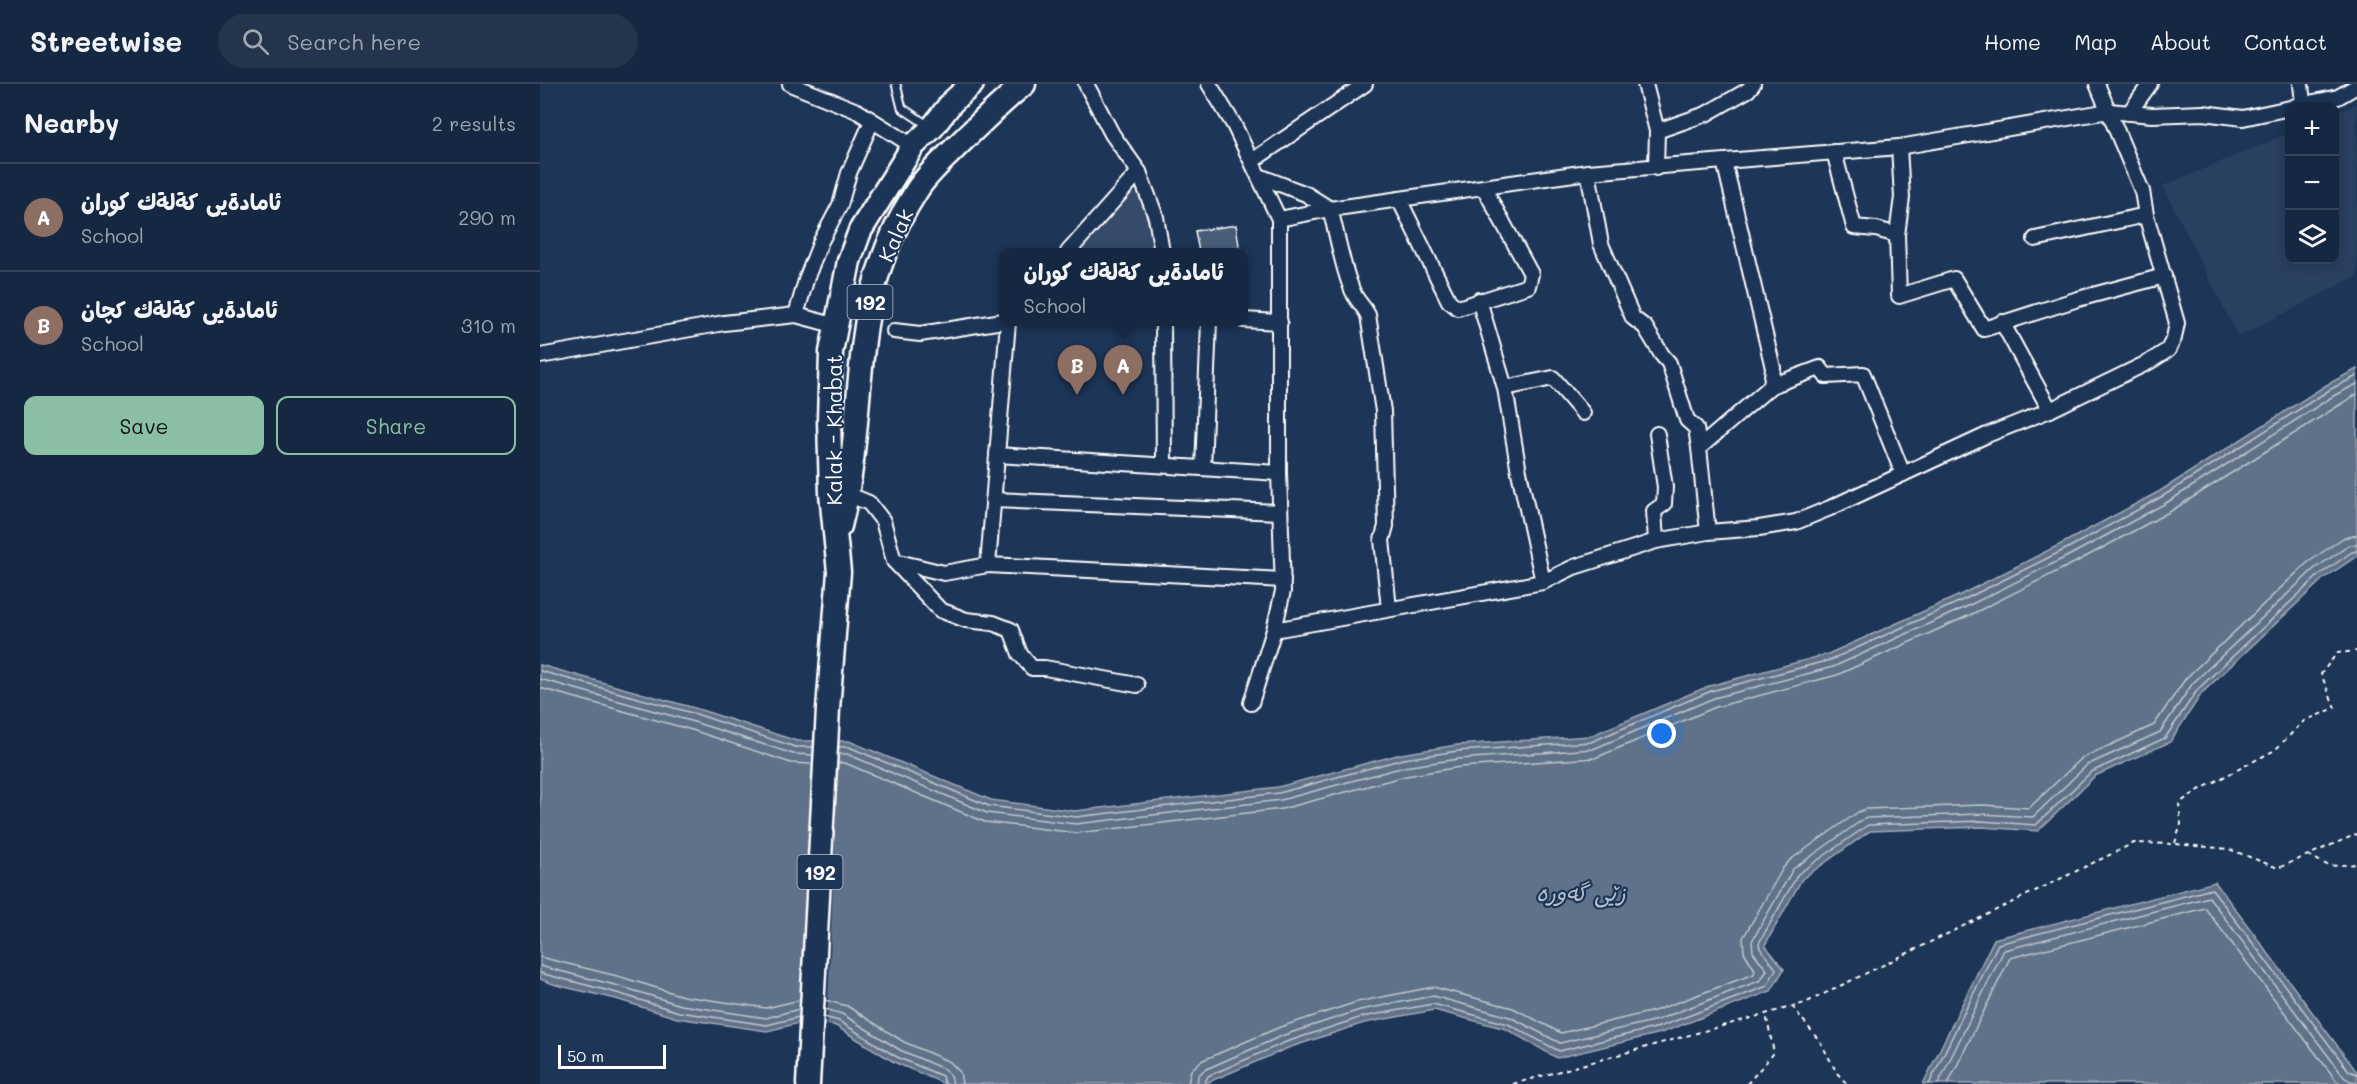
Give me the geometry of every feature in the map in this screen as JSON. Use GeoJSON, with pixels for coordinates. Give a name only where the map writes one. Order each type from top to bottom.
{"type":"FeatureCollection","features":[{"type":"Feature","properties":{"kind":"main road","name":"Kalak - Khabat"},"geometry":{"type":"LineString","coordinates":[[808,1084],[828,709],[839,572],[834,532],[829,420],[831,352],[849,261],[860,231],[913,146],[932,128],[952,102],[972,84]]}},
{"type":"Feature","properties":{"kind":"main road","name":"Kalak"},"geometry":{"type":"LineString","coordinates":[[839,572],[838,535],[854,455],[864,340],[870,300],[882,261],[894,232],[918,188],[973,130],[1024,84]]}},
{"type":"Feature","properties":{"kind":"street"},"geometry":{"type":"LineString","coordinates":[[790,84],[843,105],[913,146]]}},
{"type":"Feature","properties":{"kind":"street"},"geometry":{"type":"LineString","coordinates":[[1086,84],[1112,134],[1139,172],[1156,217],[1161,248]]}},
{"type":"Feature","properties":{"kind":"street"},"geometry":{"type":"LineString","coordinates":[[1209,84],[1234,125],[1279,219],[1279,473],[1283,591],[1274,630],[1251,703]]}},
{"type":"Feature","properties":{"kind":"street"},"geometry":{"type":"LineString","coordinates":[[1645,84],[1656,131],[1656,168]]}},
{"type":"Feature","properties":{"kind":"street"},"geometry":{"type":"LineString","coordinates":[[1656,131],[1706,114],[1748,90],[1753,84]]}},
{"type":"Feature","properties":{"kind":"street"},"geometry":{"type":"LineString","coordinates":[[1274,630],[1543,582],[1574,567],[1656,541],[1708,532],[1796,522],[2050,410],[2149,362],[2168,350],[2174,338],[2177,323],[2146,215],[2142,191],[2097,84]]}},
{"type":"Feature","properties":{"kind":"street"},"geometry":{"type":"LineString","coordinates":[[2129,113],[2150,84]]}},
{"type":"Feature","properties":{"kind":"street"},"geometry":{"type":"LineString","coordinates":[[2297,102],[2301,84]]}},
{"type":"Feature","properties":{"kind":"street"},"geometry":{"type":"LineString","coordinates":[[1252,161],[1358,86]]}},
{"type":"Feature","properties":{"kind":"street"},"geometry":{"type":"LineString","coordinates":[[2315,102],[2338,97],[2357,86]]}},
{"type":"Feature","properties":{"kind":"street"},"geometry":{"type":"LineString","coordinates":[[1279,219],[1330,209],[1588,172],[1899,147],[2109,111],[2152,116],[2203,113],[2244,118],[2285,109]]}},
{"type":"Feature","properties":{"kind":"street"},"geometry":{"type":"LineString","coordinates":[[796,315],[810,268],[840,205],[849,173],[872,121]]}},
{"type":"Feature","properties":{"kind":"street"},"geometry":{"type":"LineString","coordinates":[[1899,147],[1902,196],[1897,235],[1899,296],[1954,279],[1984,329],[2164,276]]}},
{"type":"Feature","properties":{"kind":"street"},"geometry":{"type":"LineString","coordinates":[[1834,152],[1854,227],[1876,229],[1897,235]]}},
{"type":"Feature","properties":{"kind":"street"},"geometry":{"type":"LineString","coordinates":[[1724,161],[1773,368],[1771,386]]}},
{"type":"Feature","properties":{"kind":"street"},"geometry":{"type":"LineString","coordinates":[[1072,248],[1139,172]]}},
{"type":"Feature","properties":{"kind":"street"},"geometry":{"type":"LineString","coordinates":[[1588,172],[1601,244],[1633,318],[1645,327],[1669,363],[1688,420],[1696,428],[1708,532]]}},
{"type":"Feature","properties":{"kind":"street"},"geometry":{"type":"LineString","coordinates":[[1259,176],[1306,194],[1330,209],[1350,283],[1355,296],[1368,315],[1383,411],[1386,526],[1382,540],[1389,609]]}},
{"type":"Feature","properties":{"kind":"street"},"geometry":{"type":"LineString","coordinates":[[1398,199],[1449,301],[1458,308],[1528,286],[1531,274],[1484,188]]}},
{"type":"Feature","properties":{"kind":"street"},"geometry":{"type":"LineString","coordinates":[[2035,239],[2146,215]]}},
{"type":"Feature","properties":{"kind":"street"},"geometry":{"type":"LineString","coordinates":[[1479,300],[1505,388],[1543,582]]}},
{"type":"Feature","properties":{"kind":"street"},"geometry":{"type":"LineString","coordinates":[[540,356],[724,322],[796,315],[837,326]]}},
{"type":"Feature","properties":{"kind":"street"},"geometry":{"type":"LineString","coordinates":[[1248,320],[1280,322]]}},
{"type":"Feature","properties":{"kind":"street"},"geometry":{"type":"LineString","coordinates":[[894,332],[920,334],[999,322]]}},
{"type":"Feature","properties":{"kind":"street"},"geometry":{"type":"LineString","coordinates":[[2002,322],[2050,410]]}},
{"type":"Feature","properties":{"kind":"street"},"geometry":{"type":"LineString","coordinates":[[988,565],[1008,326]]}},
{"type":"Feature","properties":{"kind":"street"},"geometry":{"type":"LineString","coordinates":[[1163,326],[1164,465]]}},
{"type":"Feature","properties":{"kind":"street"},"geometry":{"type":"LineString","coordinates":[[1203,468],[1209,326]]}},
{"type":"Feature","properties":{"kind":"street"},"geometry":{"type":"LineString","coordinates":[[1699,447],[1771,386],[1820,368],[1826,376],[1863,374],[1903,474]]}},
{"type":"Feature","properties":{"kind":"street"},"geometry":{"type":"LineString","coordinates":[[1505,388],[1553,378],[1583,413]]}},
{"type":"Feature","properties":{"kind":"street"},"geometry":{"type":"LineString","coordinates":[[1656,541],[1654,511],[1664,504],[1665,486],[1657,434]]}},
{"type":"Feature","properties":{"kind":"street"},"geometry":{"type":"LineString","coordinates":[[997,455],[1279,473]]}},
{"type":"Feature","properties":{"kind":"street"},"geometry":{"type":"LineString","coordinates":[[848,494],[869,503],[879,515],[883,521],[894,561],[940,610],[966,620],[993,623],[1011,630],[1020,654],[1032,668],[1046,668],[1137,686]]}},
{"type":"Feature","properties":{"kind":"street"},"geometry":{"type":"LineString","coordinates":[[993,500],[1280,512]]}},
{"type":"Feature","properties":{"kind":"street"},"geometry":{"type":"LineString","coordinates":[[894,561],[944,573],[988,565],[1283,580]]}},
{"type":"Feature","properties":{"kind":"lane"},"geometry":{"type":"LineString","coordinates":[[896,84],[902,108],[932,128]]}},
{"type":"Feature","properties":{"kind":"path"},"geometry":{"type":"LineString","coordinates":[[2175,843],[2181,824],[2179,803],[2275,750],[2304,721],[2335,708],[2321,674],[2337,653],[2357,651]]}},
{"type":"Feature","properties":{"kind":"path"},"geometry":{"type":"LineString","coordinates":[[1513,1084],[1805,1003],[2134,843],[2175,843],[2229,849],[2278,868],[2357,834]]}},
{"type":"Feature","properties":{"kind":"path"},"geometry":{"type":"LineString","coordinates":[[2308,855],[2329,866],[2357,864]]}},
{"type":"Feature","properties":{"kind":"path"},"geometry":{"type":"LineString","coordinates":[[1792,1006],[1821,1043],[1847,1084]]}},
{"type":"Feature","properties":{"kind":"path"},"geometry":{"type":"LineString","coordinates":[[1747,1084],[1774,1053],[1766,1014]]}},
{"type":"Feature","properties":{"kind":"shaded area"},"geometry":{"type":"Polygon","coordinates":[[[2357,104],[2357,276],[2238,337],[2163,186],[2285,135],[2285,264],[2339,264],[2339,111],[2357,104]]]}},
{"type":"Feature","properties":{"kind":"shaded area"},"geometry":{"type":"Polygon","coordinates":[[[1133,180],[1145,209],[1155,248],[1073,248],[1133,180]]]}},
{"type":"Feature","properties":{"kind":"water","name":"زێی گەورە"},"geometry":{"type":"Polygon","coordinates":[[[2357,369],[2357,556],[2323,579],[2202,693],[2170,742],[2095,776],[2038,831],[1981,827],[1870,831],[1802,879],[1765,945],[1784,969],[1771,991],[1661,1033],[1557,1058],[1506,1029],[1434,1010],[1364,1023],[1288,1048],[1204,1084],[945,1084],[894,1062],[836,1026],[811,1020],[767,1031],[677,1018],[540,979],[540,665],[698,709],[797,741],[849,741],[991,800],[1075,811],[1278,787],[1401,754],[1457,745],[1590,736],[1709,686],[1828,654],[1960,595],[2160,491],[2328,384],[2357,369]]]}},
{"type":"Feature","properties":{"kind":"water"},"geometry":{"type":"Polygon","coordinates":[[[2215,882],[2357,1072],[2357,1084],[1923,1084],[1994,939],[2215,882]]]}},
{"type":"Feature","properties":{"kind":"pier"},"geometry":{"type":"Polygon","coordinates":[[[827,738],[839,738],[827,1027],[812,1023],[827,738]]]}},
{"type":"Feature","properties":{"kind":"building"},"geometry":{"type":"Polygon","coordinates":[[[1236,225],[1239,248],[1198,248],[1195,231],[1236,225]]]}},
{"type":"Feature","properties":{"kind":"place","name":"ئامادةيى كةلةك كچان"},"geometry":{"type":"Point","coordinates":[1077,395]}},
{"type":"Feature","properties":{"kind":"place","name":"ئامادةيى كةلةك كوران"},"geometry":{"type":"Point","coordinates":[1123,395]}}]}
